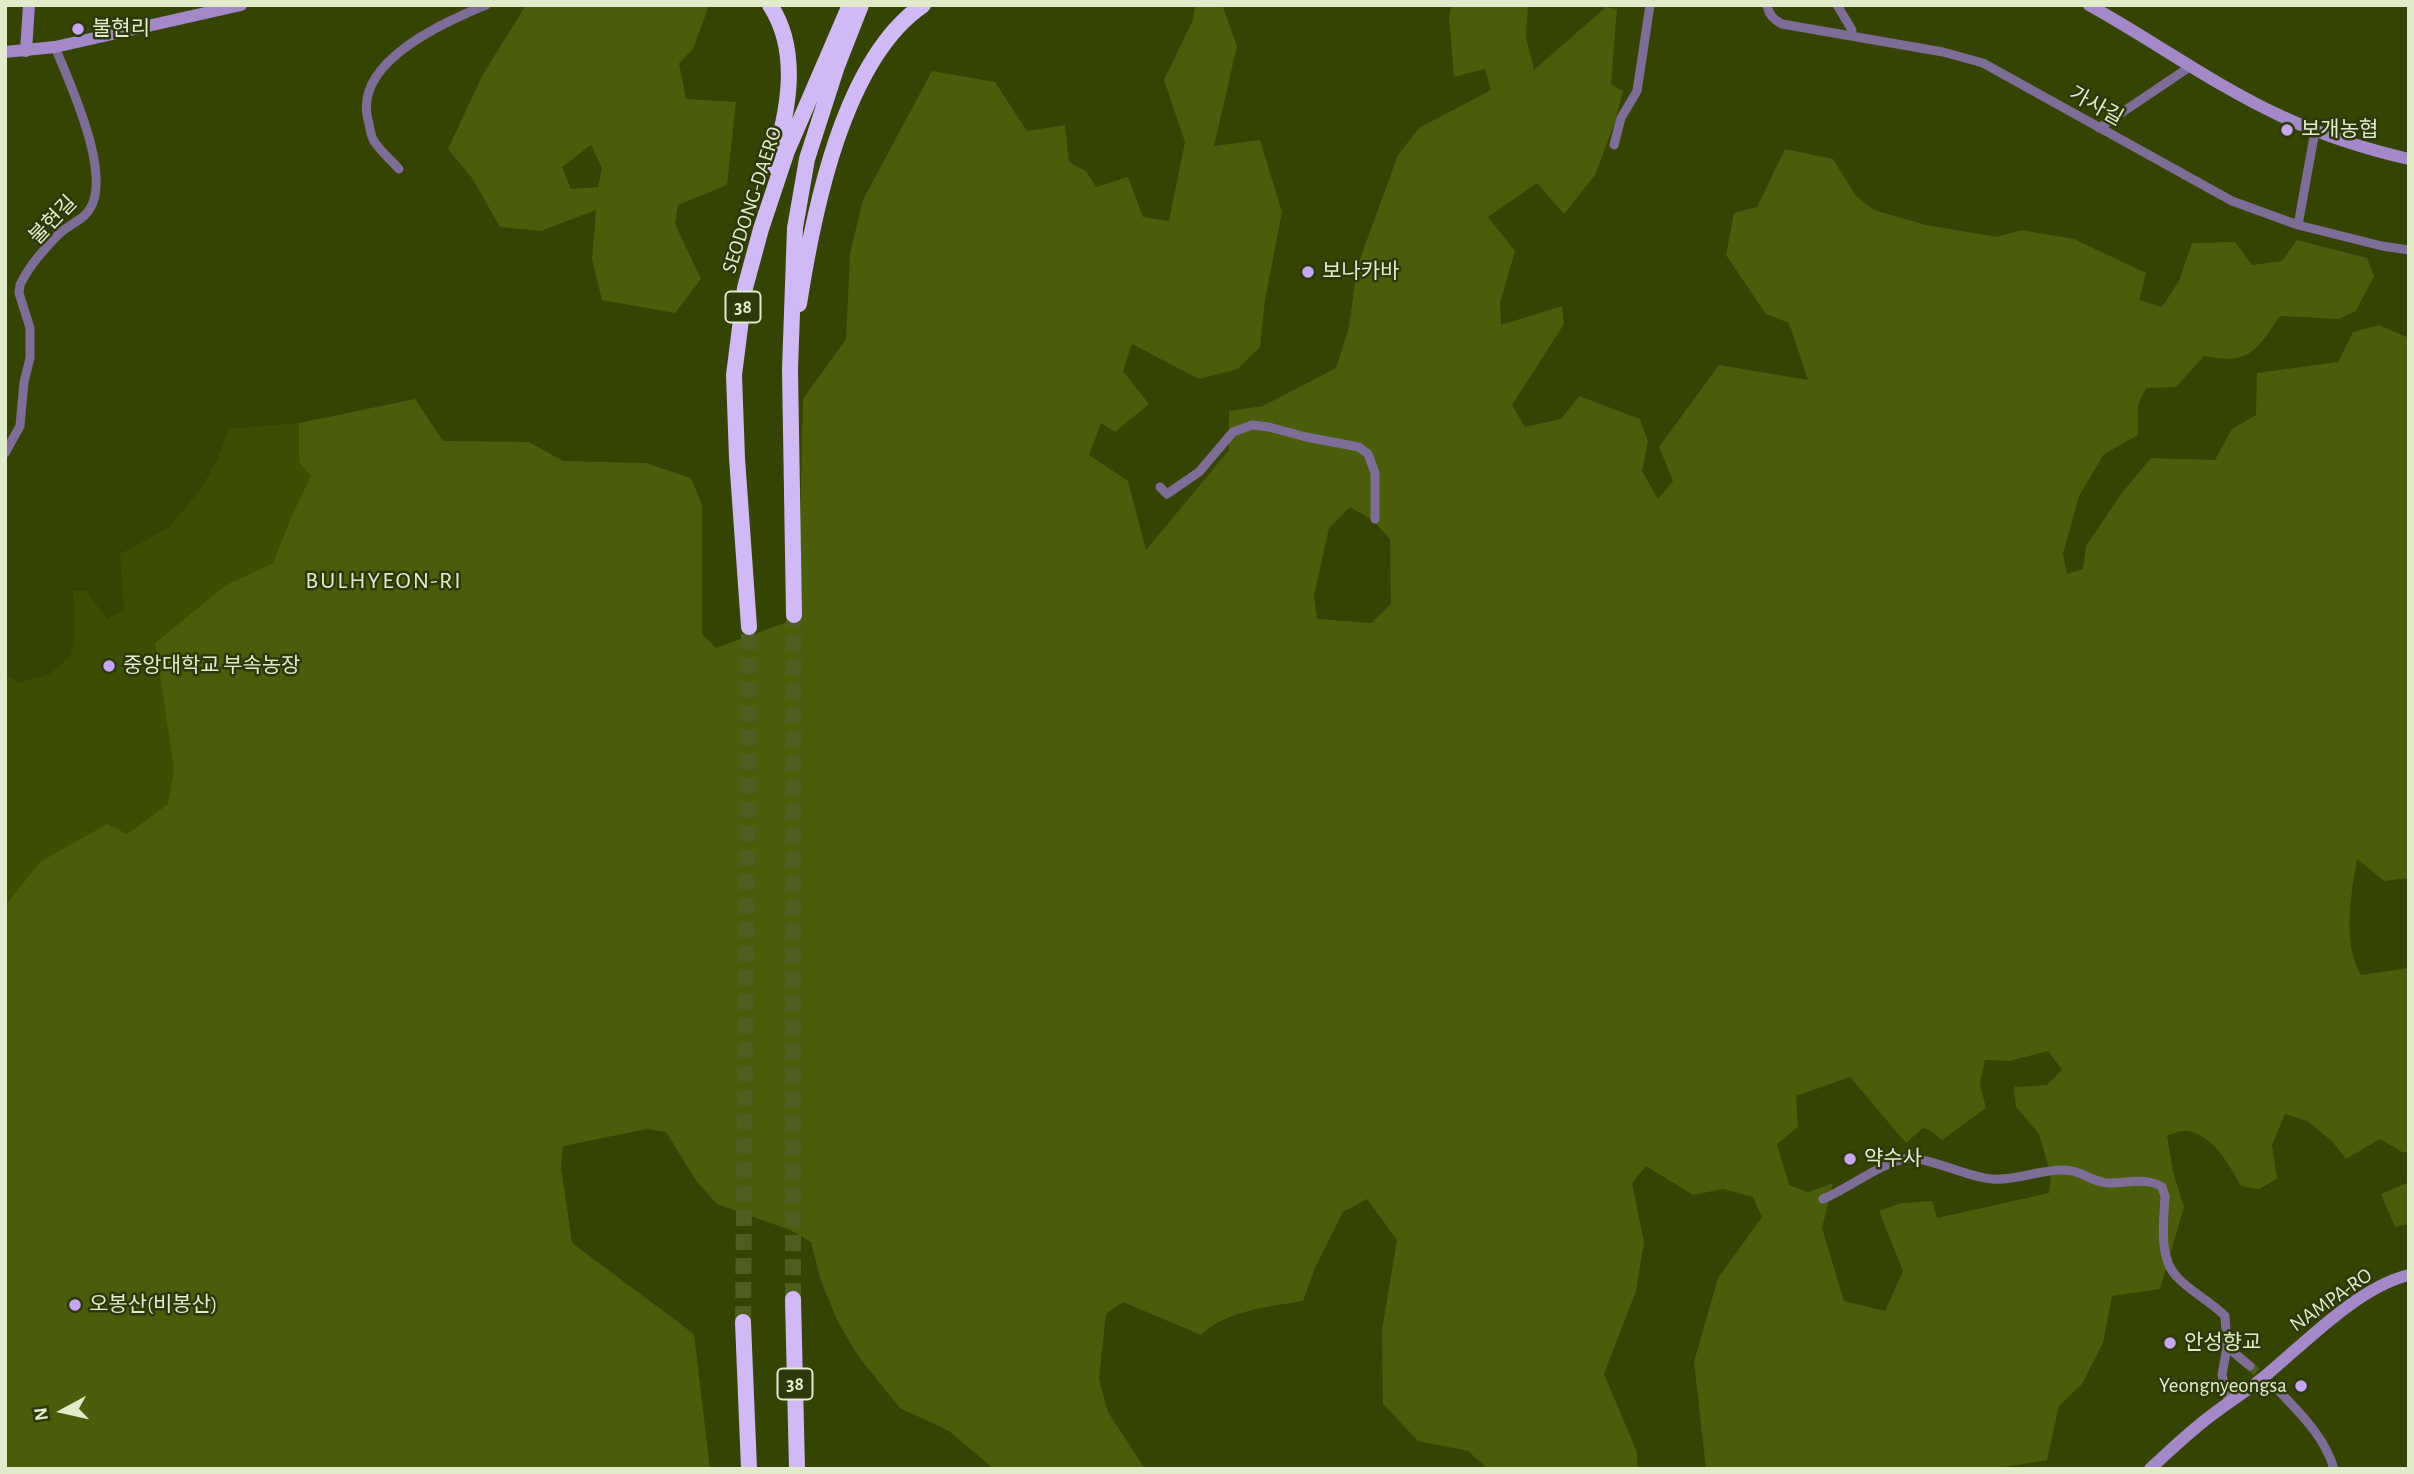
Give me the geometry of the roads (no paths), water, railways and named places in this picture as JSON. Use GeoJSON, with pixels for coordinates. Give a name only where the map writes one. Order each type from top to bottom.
{"type":"FeatureCollection","features":[{"type":"Feature","properties":{"kind":"highway"},"geometry":{"type":"LineString","coordinates":[[745,288],[754,218],[775,156],[788,96],[786,41],[778,17],[770,5]]}},
{"type":"Feature","properties":{"kind":"highway","name":"SEODONG-DAERO"},"geometry":{"type":"LineString","coordinates":[[750,627],[737,458],[734,375],[745,288],[787,151],[850,5]]}},
{"type":"Feature","properties":{"kind":"highway","name":"SEODONG-DAERO"},"geometry":{"type":"LineString","coordinates":[[794,615],[789,369],[795,228],[807,159],[837,66],[861,5]]}},
{"type":"Feature","properties":{"kind":"highway"},"geometry":{"type":"LineString","coordinates":[[789,369],[802,284],[824,181],[839,131],[903,5]]}},
{"type":"Feature","properties":{"kind":"highway"},"geometry":{"type":"LineString","coordinates":[[888,37],[923,5]]}},
{"type":"Feature","properties":{"kind":"highway","name":"38"},"geometry":{"type":"LineString","coordinates":[[793,1299],[797,1469]]}},
{"type":"Feature","properties":{"kind":"highway","name":"38"},"geometry":{"type":"LineString","coordinates":[[743,1322],[749,1469]]}},
{"type":"Feature","properties":{"kind":"main road"},"geometry":{"type":"LineString","coordinates":[[26,51],[29,5]]}},
{"type":"Feature","properties":{"kind":"main road"},"geometry":{"type":"LineString","coordinates":[[6,53],[55,47],[241,5]]}},
{"type":"Feature","properties":{"kind":"main road"},"geometry":{"type":"LineString","coordinates":[[2089,5],[2279,115],[2315,131],[2409,159]]}},
{"type":"Feature","properties":{"kind":"main road","name":"NAMPA-RO"},"geometry":{"type":"LineString","coordinates":[[2150,1469],[2200,1425],[2359,1299],[2384,1284],[2409,1275]]}},
{"type":"Feature","properties":{"kind":"street"},"geometry":{"type":"LineString","coordinates":[[399,169],[373,139],[365,109],[370,91],[384,65],[408,45],[486,5]]}},
{"type":"Feature","properties":{"kind":"street"},"geometry":{"type":"LineString","coordinates":[[1614,145],[1621,118],[1637,91],[1650,5]]}},
{"type":"Feature","properties":{"kind":"street","name":"가사길"},"geometry":{"type":"LineString","coordinates":[[1768,5],[1769,13],[1782,24],[1943,52],[1983,63],[2232,201],[2298,225],[2409,250]]}},
{"type":"Feature","properties":{"kind":"street"},"geometry":{"type":"LineString","coordinates":[[1836,5],[1852,30]]}},
{"type":"Feature","properties":{"kind":"street","name":"불현길"},"geometry":{"type":"LineString","coordinates":[[5,453],[20,426],[24,382],[30,358],[30,328],[19,293],[20,285],[59,234],[91,209],[96,191],[94,160],[85,121],[55,47]]}},
{"type":"Feature","properties":{"kind":"street"},"geometry":{"type":"LineString","coordinates":[[2099,128],[2191,66]]}},
{"type":"Feature","properties":{"kind":"street"},"geometry":{"type":"LineString","coordinates":[[2298,225],[2315,131]]}},
{"type":"Feature","properties":{"kind":"street"},"geometry":{"type":"LineString","coordinates":[[1160,487],[1167,494],[1199,472],[1233,432],[1252,425],[1269,427],[1359,447],[1368,454],[1375,473],[1375,519]]}},
{"type":"Feature","properties":{"kind":"street"},"geometry":{"type":"LineString","coordinates":[[1823,1199],[1904,1159],[1925,1161],[1970,1176],[1992,1179],[2012,1179],[2062,1169],[2076,1171],[2108,1184],[2144,1180],[2156,1183],[2162,1187],[2165,1196],[2166,1253],[2174,1275],[2206,1298],[2225,1316],[2227,1347],[2222,1375],[2229,1403]]}},
{"type":"Feature","properties":{"kind":"street"},"geometry":{"type":"LineString","coordinates":[[2227,1347],[2249,1366]]}},
{"type":"Feature","properties":{"kind":"street"},"geometry":{"type":"LineString","coordinates":[[2280,1392],[2305,1418],[2329,1451],[2334,1469]]}},
{"type":"Feature","properties":{"kind":"tunnel"},"geometry":{"type":"LineString","coordinates":[[793,1299],[794,615]]}},
{"type":"Feature","properties":{"kind":"tunnel"},"geometry":{"type":"LineString","coordinates":[[743,1322],[749,627]]}},
{"type":"Feature","properties":{"kind":"tunnel"},"geometry":{"type":"LineString","coordinates":[[2250,1366],[2280,1392]]}},
{"type":"Feature","properties":{"kind":"place","name":"불현리"},"geometry":{"type":"Point","coordinates":[78,29]}},
{"type":"Feature","properties":{"kind":"place","name":"보개농협"},"geometry":{"type":"Point","coordinates":[2287,130]}},
{"type":"Feature","properties":{"kind":"place","name":"보나카바"},"geometry":{"type":"Point","coordinates":[1308,272]}},
{"type":"Feature","properties":{"kind":"place","name":"중앙대학교 부속농장"},"geometry":{"type":"Point","coordinates":[109,666]}},
{"type":"Feature","properties":{"kind":"place","name":"약수사"},"geometry":{"type":"Point","coordinates":[1850,1159]}},
{"type":"Feature","properties":{"kind":"place","name":"오봉산(비봉산)"},"geometry":{"type":"Point","coordinates":[75,1305]}},
{"type":"Feature","properties":{"kind":"place","name":"안성향교"},"geometry":{"type":"Point","coordinates":[2170,1343]}},
{"type":"Feature","properties":{"kind":"place","name":"Yeongnyeongsa"},"geometry":{"type":"Point","coordinates":[2301,1386]}},
{"type":"Feature","properties":{"kind":"district","name":"BULHYEON-RI"},"geometry":{"type":"Point","coordinates":[384,581]}}]}
